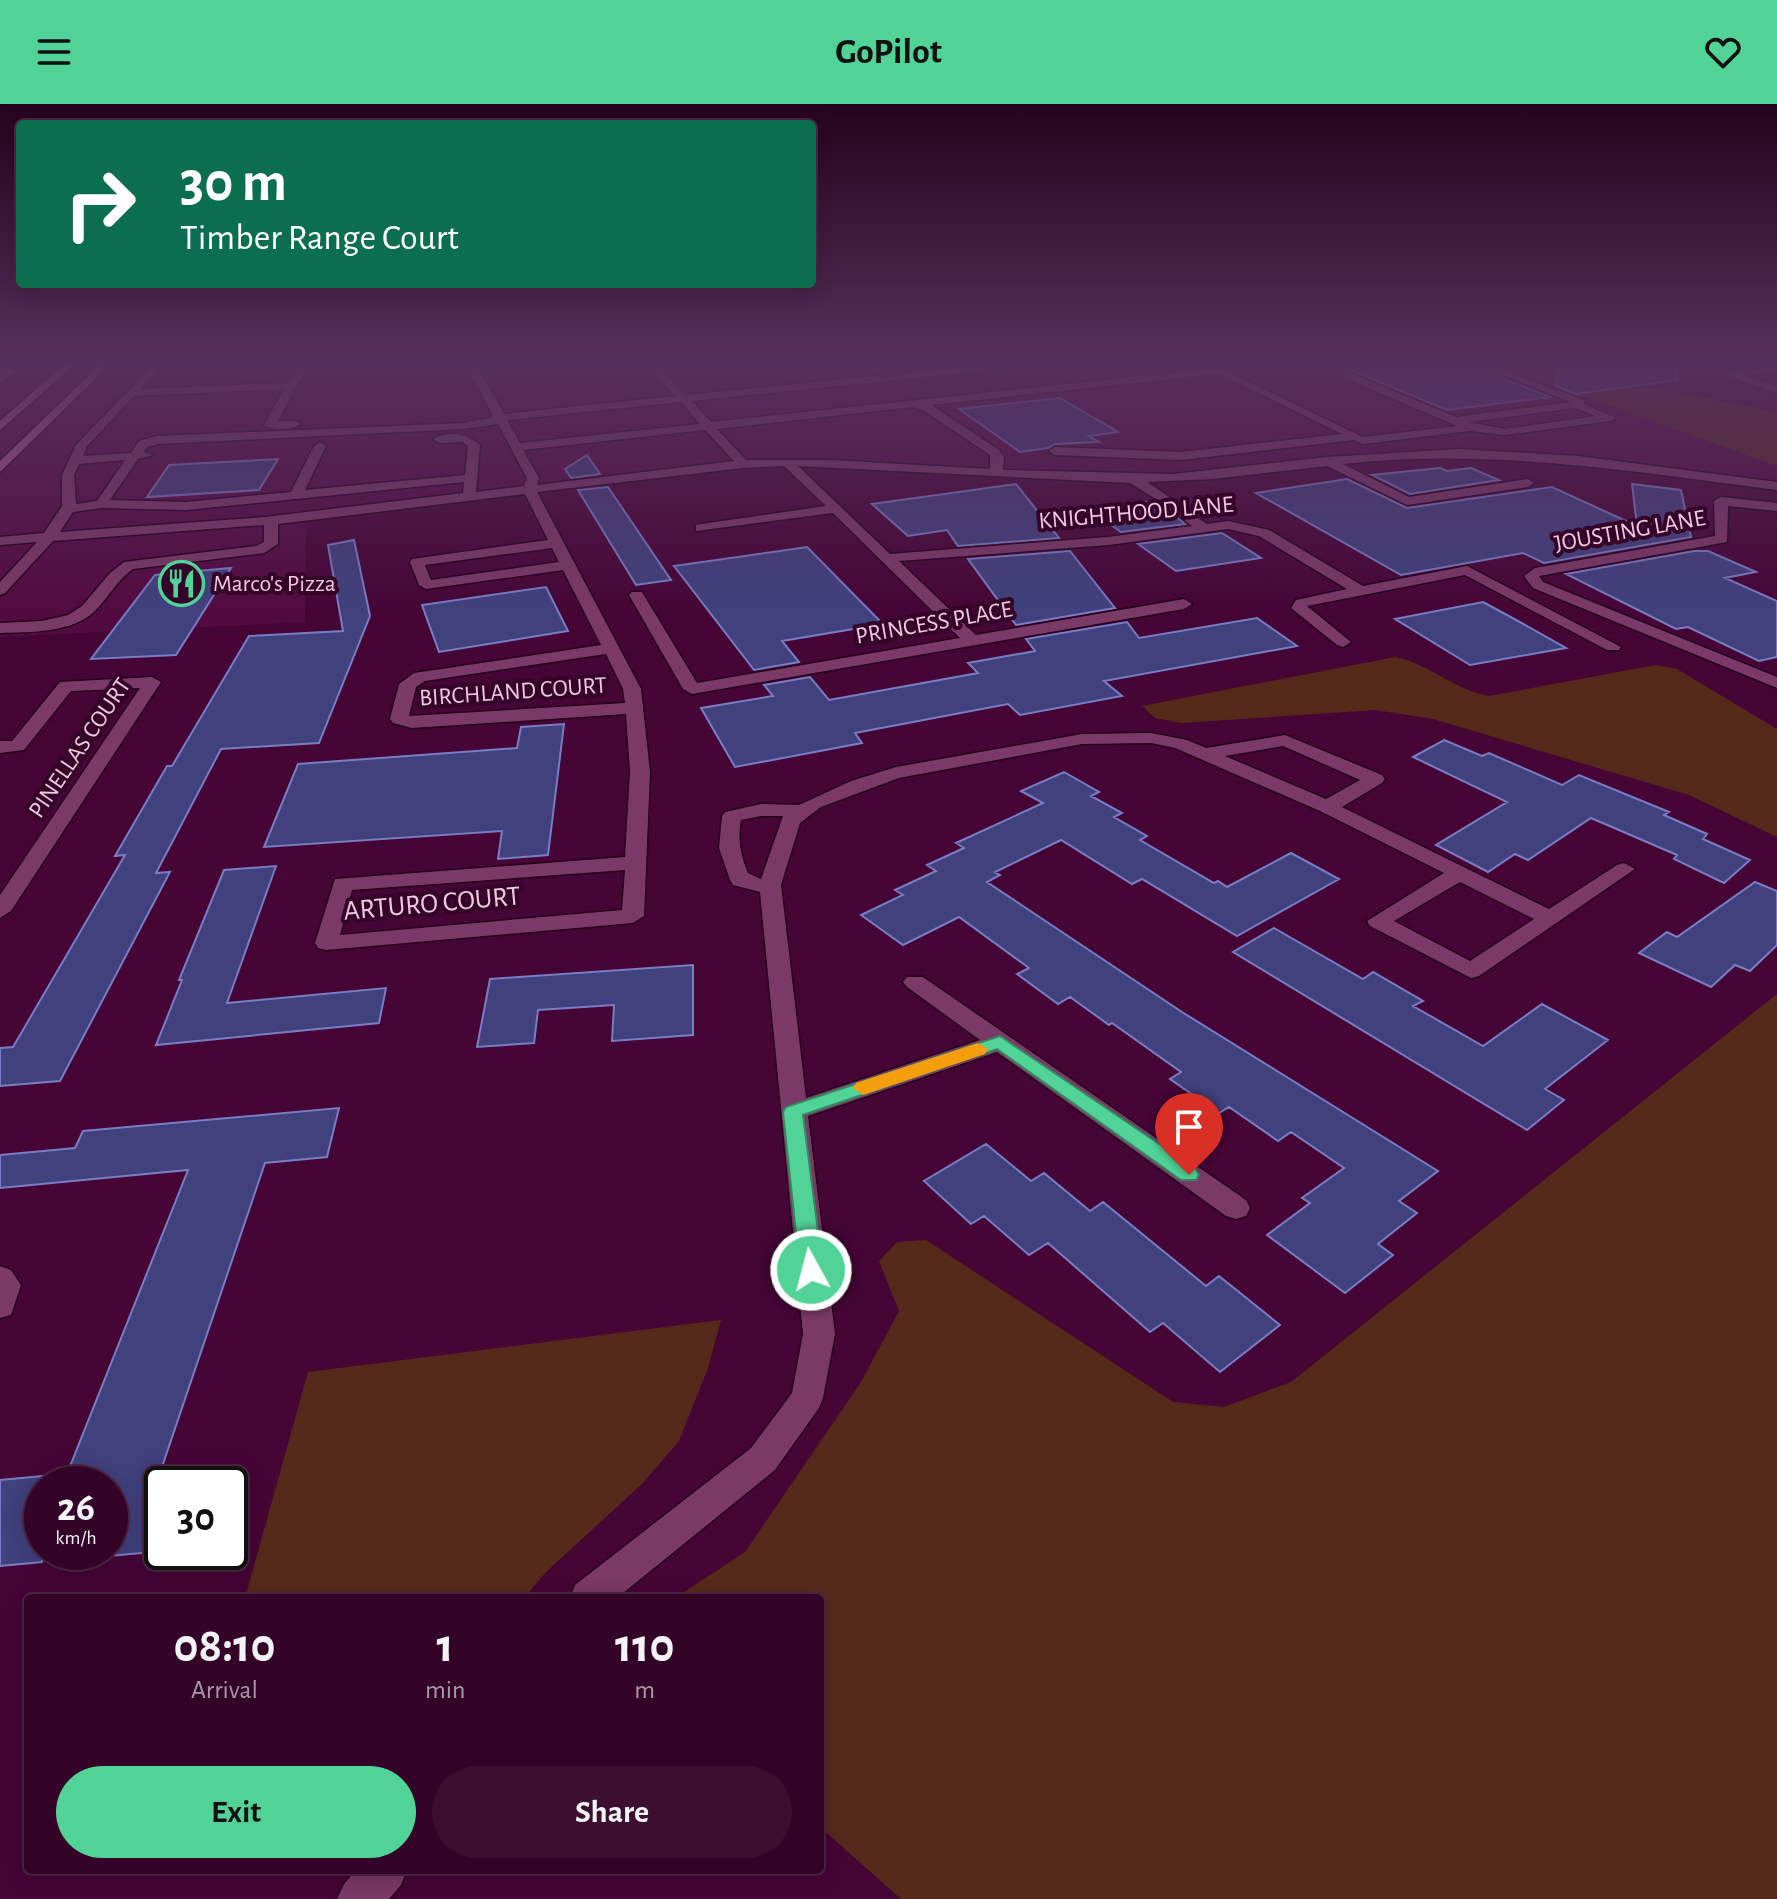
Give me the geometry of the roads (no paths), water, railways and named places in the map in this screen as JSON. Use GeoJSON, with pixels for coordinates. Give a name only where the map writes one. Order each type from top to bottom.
{"type":"FeatureCollection","features":[{"type":"Feature","properties":{"kind":"main road"},"geometry":{"type":"LineString","coordinates":[[0,468],[24,445]]}},
{"type":"Feature","properties":{"kind":"street"},"geometry":{"type":"LineString","coordinates":[[0,590],[68,509],[72,489],[68,475],[82,445]]}},
{"type":"Feature","properties":{"kind":"street"},"geometry":{"type":"LineString","coordinates":[[101,504],[143,445]]}},
{"type":"Feature","properties":{"kind":"street"},"geometry":{"type":"LineString","coordinates":[[196,452],[331,445]]}},
{"type":"Feature","properties":{"kind":"street"},"geometry":{"type":"LineString","coordinates":[[469,497],[474,445]]}},
{"type":"Feature","properties":{"kind":"street"},"geometry":{"type":"LineString","coordinates":[[535,445],[514,447],[533,478],[529,489],[632,689],[640,772],[636,863]]}},
{"type":"Feature","properties":{"kind":"street"},"geometry":{"type":"LineString","coordinates":[[725,445],[743,464]]}},
{"type":"Feature","properties":{"kind":"street"},"geometry":{"type":"LineString","coordinates":[[983,445],[998,458],[996,472]]}},
{"type":"Feature","properties":{"kind":"street"},"geometry":{"type":"LineString","coordinates":[[1055,451],[1181,456],[1292,445]]}},
{"type":"Feature","properties":{"kind":"street"},"geometry":{"type":"LineString","coordinates":[[1371,445],[1390,456]]}},
{"type":"Feature","properties":{"kind":"street"},"geometry":{"type":"LineString","coordinates":[[295,497],[320,446]]}},
{"type":"Feature","properties":{"kind":"street"},"geometry":{"type":"LineString","coordinates":[[0,541],[271,521],[743,464],[787,462],[1133,479],[1203,476],[1327,461],[1459,453],[1777,486]]}},
{"type":"Feature","properties":{"kind":"street"},"geometry":{"type":"LineString","coordinates":[[72,461],[166,454]]}},
{"type":"Feature","properties":{"kind":"street"},"geometry":{"type":"LineString","coordinates":[[961,469],[968,461],[966,455]]}},
{"type":"Feature","properties":{"kind":"street"},"geometry":{"type":"LineString","coordinates":[[1327,461],[1407,501],[1528,483]]}},
{"type":"Feature","properties":{"kind":"street"},"geometry":{"type":"LineString","coordinates":[[787,462],[973,641]]}},
{"type":"Feature","properties":{"kind":"street"},"geometry":{"type":"LineString","coordinates":[[68,509],[101,504],[186,506],[470,478]]}},
{"type":"Feature","properties":{"kind":"street"},"geometry":{"type":"LineString","coordinates":[[1133,479],[1164,500]]}},
{"type":"Feature","properties":{"kind":"street","name":"JOUSTING LANE"},"geometry":{"type":"LineString","coordinates":[[1777,507],[1721,501],[1722,539],[1535,572],[1531,576],[1538,585],[1777,683]]}},
{"type":"Feature","properties":{"kind":"street"},"geometry":{"type":"LineString","coordinates":[[701,528],[836,509]]}},
{"type":"Feature","properties":{"kind":"street"},"geometry":{"type":"LineString","coordinates":[[1179,510],[1204,528]]}},
{"type":"Feature","properties":{"kind":"street"},"geometry":{"type":"LineString","coordinates":[[0,628],[44,624],[81,616],[118,571],[129,565],[259,550],[271,544],[271,521]]}},
{"type":"Feature","properties":{"kind":"street","name":"KNIGHTHOOD LANE"},"geometry":{"type":"LineString","coordinates":[[888,558],[1108,541],[1228,525],[1255,529],[1361,591]]}},
{"type":"Feature","properties":{"kind":"street"},"geometry":{"type":"LineString","coordinates":[[557,543],[417,562],[426,585],[569,565]]}},
{"type":"Feature","properties":{"kind":"street"},"geometry":{"type":"LineString","coordinates":[[1343,642],[1299,608],[1301,603],[1467,570],[1613,647]]}},
{"type":"Feature","properties":{"kind":"street","name":"PRINCESS PLACE"},"geometry":{"type":"LineString","coordinates":[[637,595],[692,689],[1184,604]]}},
{"type":"Feature","properties":{"kind":"street","name":"BIRCHLAND COURT"},"geometry":{"type":"LineString","coordinates":[[612,648],[420,677],[408,684],[399,719],[412,723],[635,708]]}},
{"type":"Feature","properties":{"kind":"street","name":"PINELLAS COURT"},"geometry":{"type":"LineString","coordinates":[[0,747],[17,746],[66,686],[152,682],[0,911]]}},
{"type":"Feature","properties":{"kind":"street"},"geometry":{"type":"LineString","coordinates":[[593,1594],[763,1459],[807,1398],[819,1334],[770,888],[771,875],[787,827],[802,811],[858,785],[896,773],[1082,739],[1151,738],[1206,754],[1327,807],[1550,918]]}},
{"type":"Feature","properties":{"kind":"street"},"geometry":{"type":"LineString","coordinates":[[1206,754],[1285,740],[1375,779],[1327,807]]}},
{"type":"Feature","properties":{"kind":"street"},"geometry":{"type":"LineString","coordinates":[[770,888],[741,880],[735,868],[727,828],[732,816],[744,812],[802,811]]}},
{"type":"Feature","properties":{"kind":"street","name":"ARTURO COURT"},"geometry":{"type":"LineString","coordinates":[[636,863],[633,916],[326,943],[343,884],[636,863]]}},
{"type":"Feature","properties":{"kind":"street"},"geometry":{"type":"LineString","coordinates":[[1458,874],[1378,921],[1471,971],[1624,869]]}},
{"type":"Feature","properties":{"kind":"street"},"geometry":{"type":"LineString","coordinates":[[915,982],[1236,1208]]}},
{"type":"Feature","properties":{"kind":"street"},"geometry":{"type":"LineString","coordinates":[[793,1112],[1000,1042]]}},
{"type":"Feature","properties":{"kind":"street"},"geometry":{"type":"LineString","coordinates":[[0,1278],[6,1285],[0,1306]]}},
{"type":"Feature","properties":{"kind":"street"},"geometry":{"type":"LineString","coordinates":[[359,1899],[382,1874]]}},
{"type":"Feature","properties":{"kind":"place","name":"Marco's Pizza"},"geometry":{"type":"Point","coordinates":[182,584]}}]}
